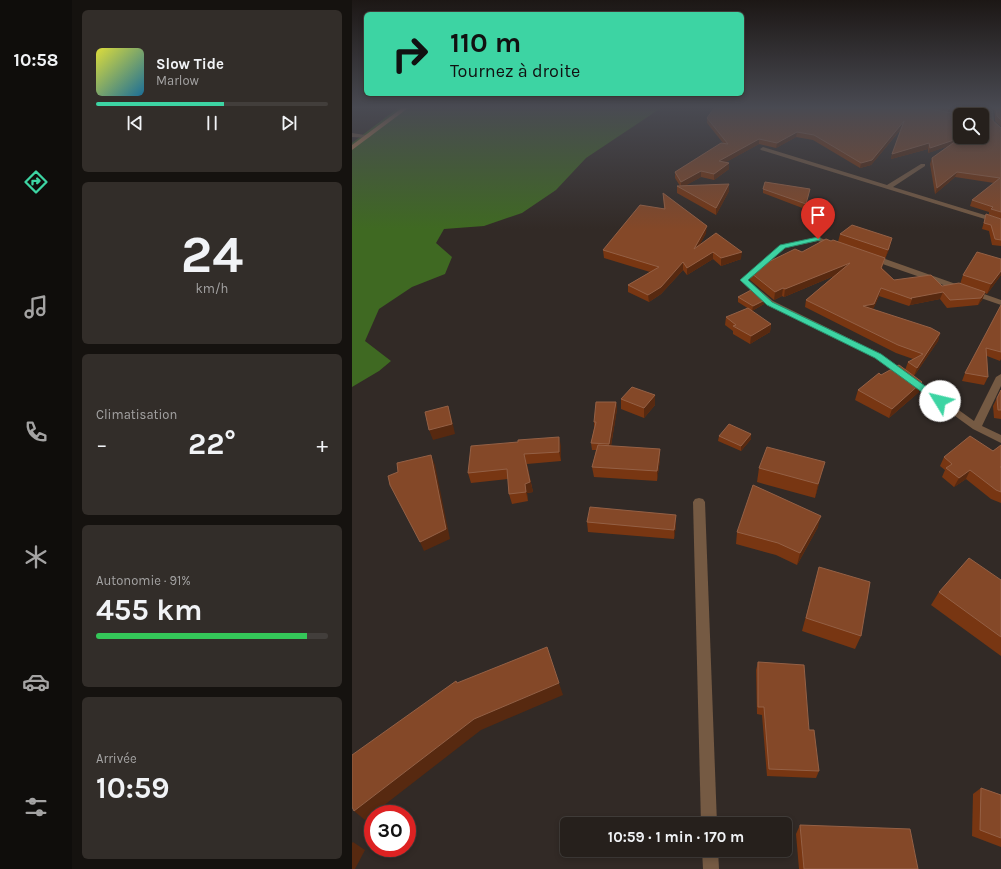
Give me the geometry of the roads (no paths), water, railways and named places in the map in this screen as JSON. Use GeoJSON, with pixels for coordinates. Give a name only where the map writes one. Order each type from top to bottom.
{"type":"FeatureCollection","features":[{"type":"Feature","properties":{"kind":"street"},"geometry":{"type":"LineString","coordinates":[[763,149],[1001,222]]}},
{"type":"Feature","properties":{"kind":"street"},"geometry":{"type":"LineString","coordinates":[[887,188],[923,164]]}},
{"type":"Feature","properties":{"kind":"street"},"geometry":{"type":"LineString","coordinates":[[840,246],[818,239],[783,246],[744,280],[770,303],[878,356],[976,427],[1001,439]]}},
{"type":"Feature","properties":{"kind":"street"},"geometry":{"type":"LineString","coordinates":[[862,254],[1001,303]]}},
{"type":"Feature","properties":{"kind":"street"},"geometry":{"type":"LineString","coordinates":[[976,427],[1001,377]]}},
{"type":"Feature","properties":{"kind":"street"},"geometry":{"type":"LineString","coordinates":[[699,502],[709,817]]}},
{"type":"Feature","properties":{"kind":"street"},"geometry":{"type":"LineString","coordinates":[[710,857],[711,869]]}}]}
